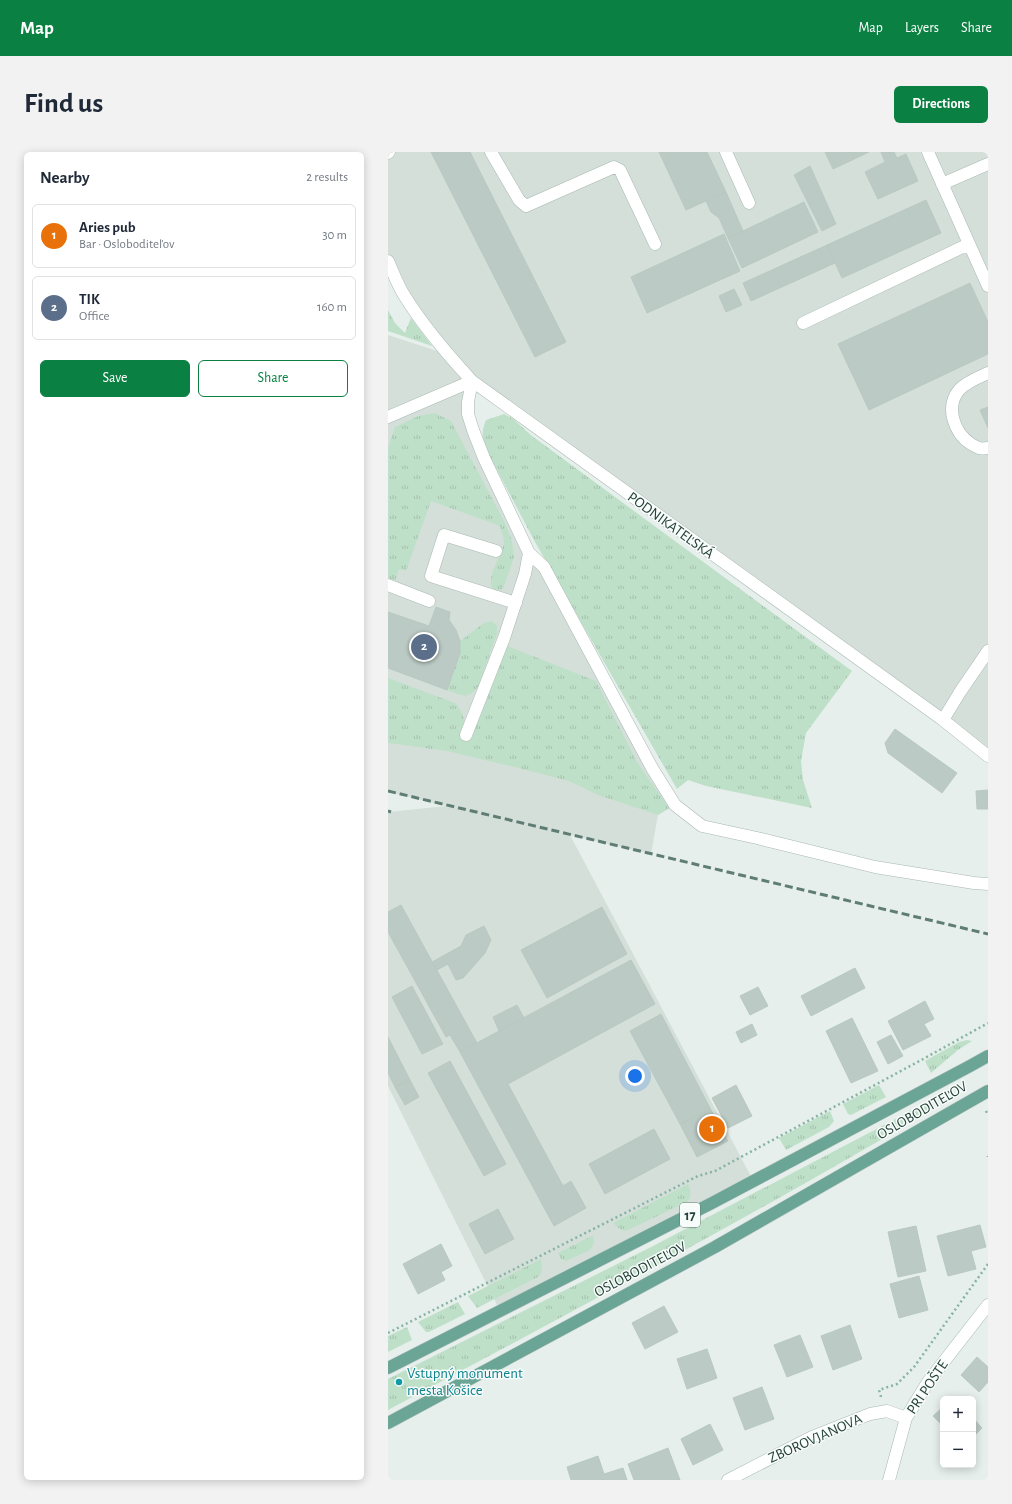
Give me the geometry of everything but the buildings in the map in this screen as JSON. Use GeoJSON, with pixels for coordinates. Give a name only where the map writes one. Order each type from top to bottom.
{"type":"FeatureCollection","features":[{"type":"Feature","properties":{"kind":"main road","name":"OSLOBODITEĽOV"},"geometry":{"type":"LineString","coordinates":[[388,1368],[712,1203],[988,1056]]}},
{"type":"Feature","properties":{"kind":"main road","name":"OSLOBODITEĽOV"},"geometry":{"type":"LineString","coordinates":[[388,1423],[715,1247],[988,1091]]}},
{"type":"Feature","properties":{"kind":"street"},"geometry":{"type":"LineString","coordinates":[[491,152],[519,200],[526,206],[614,167],[620,170],[655,244]]}},
{"type":"Feature","properties":{"kind":"street"},"geometry":{"type":"LineString","coordinates":[[726,152],[749,203]]}},
{"type":"Feature","properties":{"kind":"street"},"geometry":{"type":"LineString","coordinates":[[928,152],[988,286]]}},
{"type":"Feature","properties":{"kind":"street"},"geometry":{"type":"LineString","coordinates":[[942,184],[988,164]]}},
{"type":"Feature","properties":{"kind":"street"},"geometry":{"type":"LineString","coordinates":[[803,323],[969,244]]}},
{"type":"Feature","properties":{"kind":"street","name":"PODNIKATEĽSKÁ"},"geometry":{"type":"LineString","coordinates":[[388,261],[403,294],[447,354],[472,381],[943,720],[988,756]]}},
{"type":"Feature","properties":{"kind":"street"},"geometry":{"type":"LineString","coordinates":[[988,373],[959,390],[953,403],[952,418],[957,431],[966,441],[978,448],[988,448]]}},
{"type":"Feature","properties":{"kind":"street"},"geometry":{"type":"LineString","coordinates":[[388,417],[472,381]]}},
{"type":"Feature","properties":{"kind":"street"},"geometry":{"type":"LineString","coordinates":[[472,381],[468,402],[468,414],[484,458],[530,553],[544,567],[652,768],[675,805],[702,826],[875,867],[988,884]]}},
{"type":"Feature","properties":{"kind":"street"},"geometry":{"type":"LineString","coordinates":[[496,551],[444,535],[431,576],[516,603]]}},
{"type":"Feature","properties":{"kind":"street"},"geometry":{"type":"LineString","coordinates":[[466,735],[504,638],[525,574],[530,553]]}},
{"type":"Feature","properties":{"kind":"street"},"geometry":{"type":"LineString","coordinates":[[388,585],[429,601]]}},
{"type":"Feature","properties":{"kind":"street"},"geometry":{"type":"LineString","coordinates":[[943,720],[988,651]]}},
{"type":"Feature","properties":{"kind":"street","name":"PRI POŠTE"},"geometry":{"type":"LineString","coordinates":[[889,1480],[906,1418],[928,1382],[988,1305]]}},
{"type":"Feature","properties":{"kind":"street"},"geometry":{"type":"LineString","coordinates":[[887,1411],[906,1418]]}},
{"type":"Feature","properties":{"kind":"street","name":"ZBOROVJANOVA"},"geometry":{"type":"LineString","coordinates":[[728,1480],[835,1427],[870,1414],[887,1411]]}},
{"type":"Feature","properties":{"kind":"path"},"geometry":{"type":"LineString","coordinates":[[388,1333],[698,1176],[715,1170],[988,1023]]}},
{"type":"Feature","properties":{"kind":"path"},"geometry":{"type":"LineString","coordinates":[[986,1111],[988,1115]]}},
{"type":"Feature","properties":{"kind":"path"},"geometry":{"type":"LineString","coordinates":[[887,1411],[878,1390],[896,1384],[914,1367],[988,1264]]}},
{"type":"Feature","properties":{"kind":"shaded area"},"geometry":{"type":"Polygon","coordinates":[[[388,152],[988,152],[988,756],[472,382],[468,402],[529,553],[675,805],[658,815],[651,854],[570,835],[754,1182],[500,1311],[388,1086],[388,812],[447,806],[388,792],[388,335],[446,354],[388,261],[388,152]]]}},
{"type":"Feature","properties":{"kind":"green space"},"geometry":{"type":"Polygon","coordinates":[[[388,310],[395,323],[405,333],[411,318],[432,346],[388,331],[388,310]]]}},
{"type":"Feature","properties":{"kind":"green space"},"geometry":{"type":"Polygon","coordinates":[[[435,413],[451,421],[504,521],[512,541],[514,557],[505,584],[502,589],[498,591],[493,590],[491,579],[492,573],[503,548],[504,538],[500,526],[431,501],[406,571],[399,569],[395,581],[388,578],[388,448],[395,427],[418,416],[435,413]]]}},
{"type":"Feature","properties":{"kind":"green space"},"geometry":{"type":"Polygon","coordinates":[[[504,414],[513,419],[532,436],[852,671],[806,733],[801,761],[803,780],[812,808],[706,786],[688,780],[677,789],[535,542],[489,455],[483,438],[483,430],[486,420],[504,414]]]}},
{"type":"Feature","properties":{"kind":"green space"},"geometry":{"type":"Polygon","coordinates":[[[492,621],[497,626],[497,634],[478,687],[471,694],[467,695],[460,695],[447,690],[460,653],[460,641],[484,623],[492,621]]]}},
{"type":"Feature","properties":{"kind":"green space"},"geometry":{"type":"Polygon","coordinates":[[[505,645],[596,681],[637,762],[669,808],[658,815],[598,795],[569,781],[447,751],[388,743],[388,678],[455,703],[461,711],[464,719],[460,737],[469,740],[505,645]]]}},
{"type":"Feature","properties":{"kind":"green space"},"geometry":{"type":"Polygon","coordinates":[[[967,1040],[972,1041],[958,1050],[931,1073],[925,1061],[959,1042],[967,1040]]]}},
{"type":"Feature","properties":{"kind":"green space"},"geometry":{"type":"Polygon","coordinates":[[[879,1085],[886,1097],[851,1115],[848,1114],[843,1104],[879,1085]]]}},
{"type":"Feature","properties":{"kind":"green space"},"geometry":{"type":"Polygon","coordinates":[[[926,1103],[930,1103],[932,1105],[933,1108],[930,1111],[863,1150],[660,1264],[388,1410],[388,1379],[653,1246],[926,1103]]]}},
{"type":"Feature","properties":{"kind":"green space"},"geometry":{"type":"Polygon","coordinates":[[[830,1111],[834,1121],[829,1127],[786,1150],[779,1138],[830,1111]]]}},
{"type":"Feature","properties":{"kind":"green space"},"geometry":{"type":"Polygon","coordinates":[[[688,1184],[690,1189],[690,1198],[687,1202],[626,1231],[621,1230],[613,1223],[688,1184]]]}},
{"type":"Feature","properties":{"kind":"green space"},"geometry":{"type":"Polygon","coordinates":[[[593,1235],[594,1243],[590,1250],[566,1261],[560,1257],[558,1253],[593,1235]]]}},
{"type":"Feature","properties":{"kind":"green space"},"geometry":{"type":"Polygon","coordinates":[[[541,1259],[542,1272],[538,1277],[477,1308],[468,1296],[541,1259]]]}},
{"type":"Feature","properties":{"kind":"green space"},"geometry":{"type":"Polygon","coordinates":[[[458,1302],[465,1314],[429,1332],[426,1332],[418,1322],[458,1302]]]}},
{"type":"Feature","properties":{"kind":"green space"},"geometry":{"type":"Polygon","coordinates":[[[407,1327],[412,1340],[388,1352],[388,1336],[407,1327]]]}},
{"type":"Feature","properties":{"kind":"railway"},"geometry":{"type":"LineString","coordinates":[[388,791],[988,934]]}},
{"type":"Feature","properties":{"kind":"place","name":"TIK"},"geometry":{"type":"Point","coordinates":[424,647]}},
{"type":"Feature","properties":{"kind":"place","name":"Aries pub"},"geometry":{"type":"Point","coordinates":[712,1129]}},
{"type":"Feature","properties":{"kind":"place","name":"Vstupný monument mesta Košice"},"geometry":{"type":"Point","coordinates":[399,1382]}}]}
